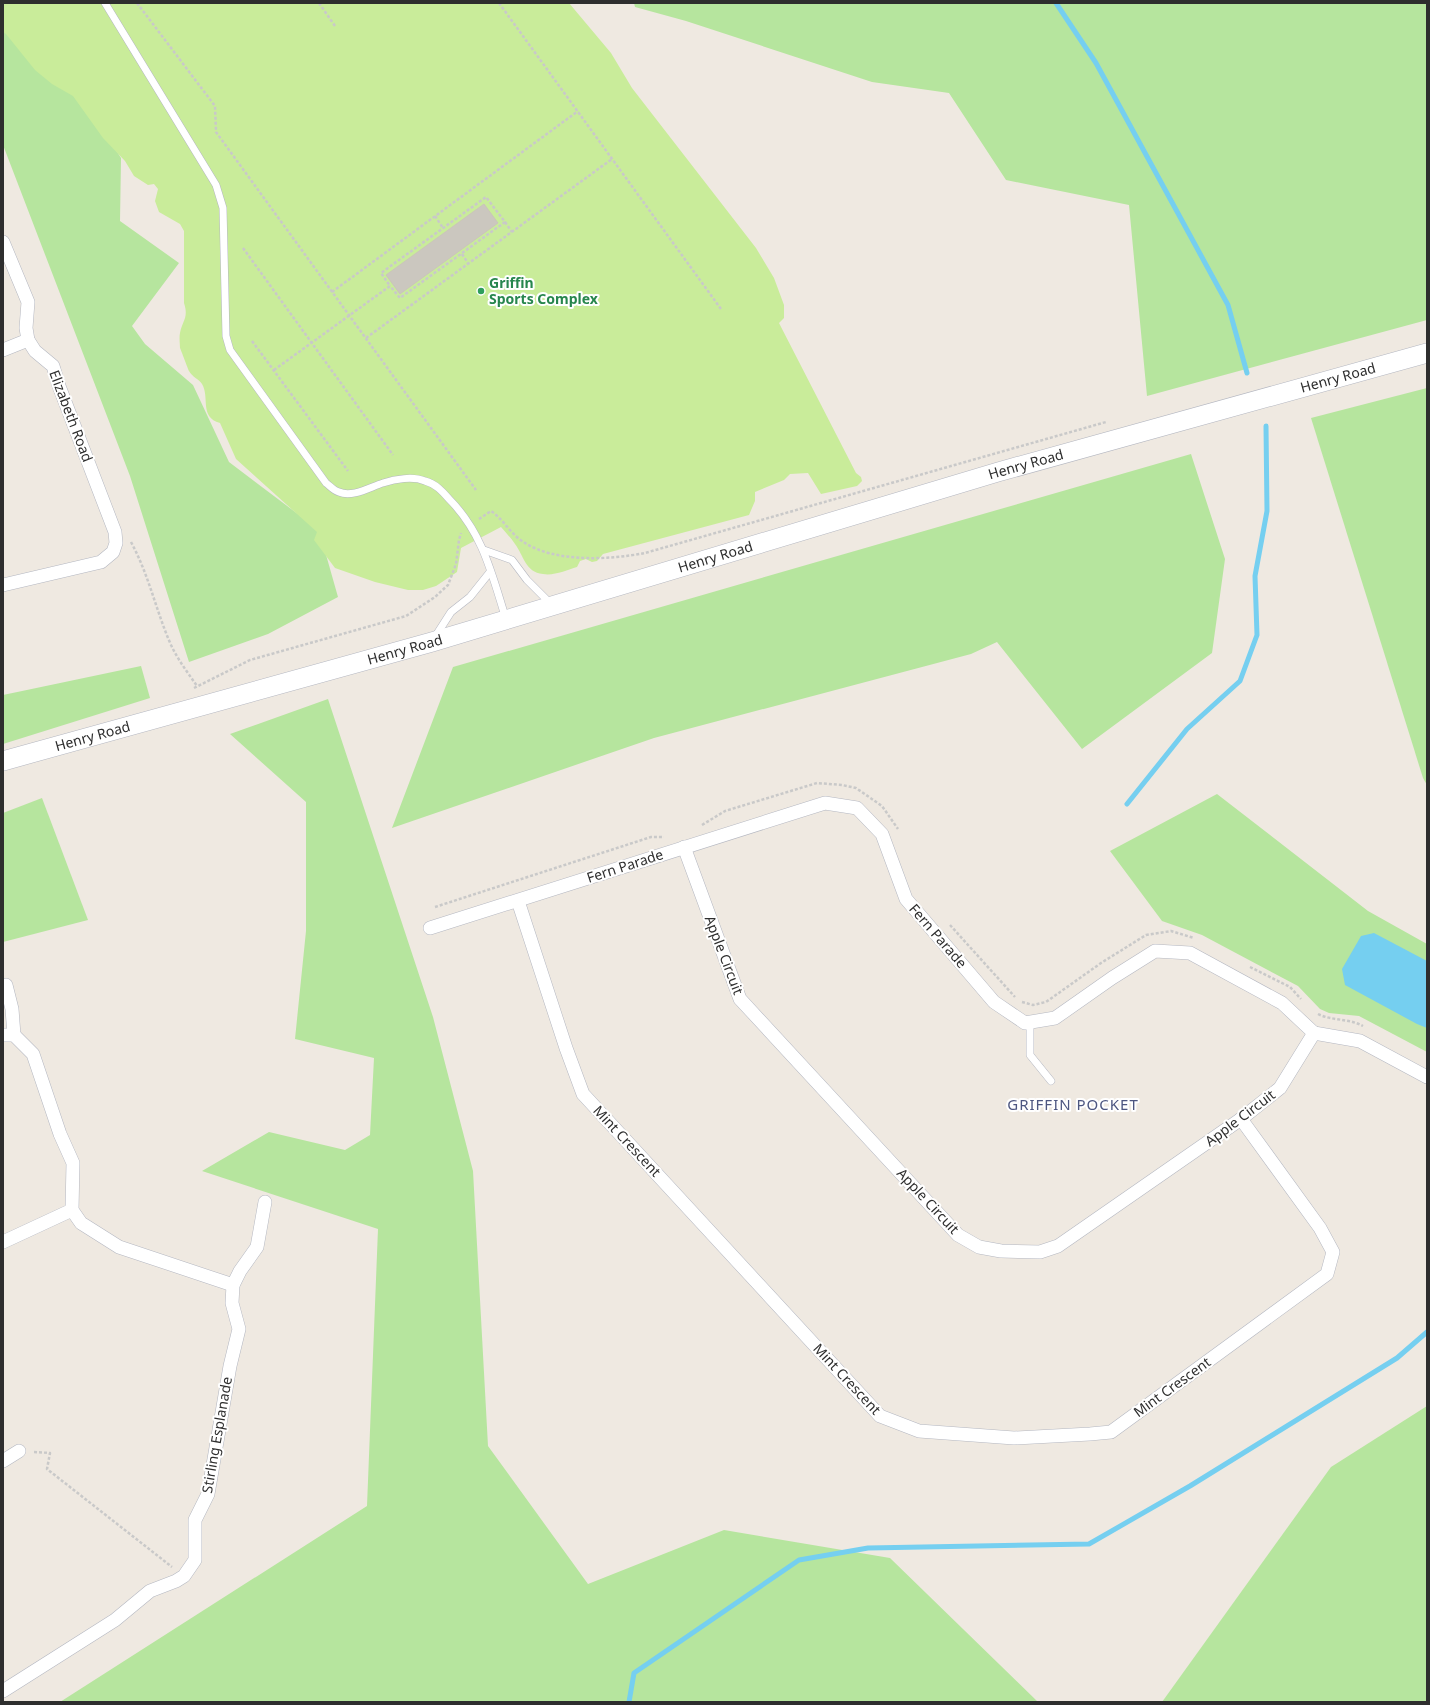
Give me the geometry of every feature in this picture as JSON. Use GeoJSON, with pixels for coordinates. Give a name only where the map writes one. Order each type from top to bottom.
{"type":"FeatureCollection","features":[{"type":"Feature","properties":{"kind":"main road","name":"Henry Road"},"geometry":{"type":"LineString","coordinates":[[3,761],[432,642],[998,472],[1427,353]]}},
{"type":"Feature","properties":{"kind":"street"},"geometry":{"type":"LineString","coordinates":[[3,242],[28,302],[26,328],[28,340],[3,350]]}},
{"type":"Feature","properties":{"kind":"street","name":"Elizabeth Road"},"geometry":{"type":"LineString","coordinates":[[28,340],[35,351],[50,363],[55,370],[59,386],[113,525],[115,547]]}},
{"type":"Feature","properties":{"kind":"street"},"geometry":{"type":"LineString","coordinates":[[3,585],[95,564],[106,559],[115,547]]}},
{"type":"Feature","properties":{"kind":"street","name":"Fern Parade"},"geometry":{"type":"LineString","coordinates":[[430,928],[825,803],[857,808],[882,834],[906,899],[994,1002],[1025,1022],[1030,1022]]}},
{"type":"Feature","properties":{"kind":"street","name":"Apple Circuit"},"geometry":{"type":"LineString","coordinates":[[684,847],[740,999],[958,1235],[979,1247],[1001,1251],[1040,1252],[1058,1246],[1241,1119],[1280,1088],[1314,1032]]}},
{"type":"Feature","properties":{"kind":"street","name":"Mint Crescent"},"geometry":{"type":"LineString","coordinates":[[518,901],[566,1048],[583,1094],[880,1416],[919,1431],[1014,1438],[1111,1432],[1327,1274],[1333,1252],[1320,1228],[1241,1119]]}},
{"type":"Feature","properties":{"kind":"street"},"geometry":{"type":"LineString","coordinates":[[1030,1022],[1055,1018],[1112,978],[1155,951],[1190,953],[1282,1003],[1314,1032],[1360,1041],[1427,1077]]}},
{"type":"Feature","properties":{"kind":"street"},"geometry":{"type":"LineString","coordinates":[[6,985],[12,1009],[8,1035],[33,1054],[60,1134],[73,1163],[72,1210],[81,1224],[119,1248],[233,1285]]}},
{"type":"Feature","properties":{"kind":"street","name":"Stirling Esplanade"},"geometry":{"type":"LineString","coordinates":[[184,1576],[195,1560],[195,1520],[208,1494],[230,1366],[239,1329],[232,1303],[233,1285],[240,1271],[257,1247],[265,1202]]}},
{"type":"Feature","properties":{"kind":"street"},"geometry":{"type":"LineString","coordinates":[[3,1242],[72,1210]]}},
{"type":"Feature","properties":{"kind":"street"},"geometry":{"type":"LineString","coordinates":[[3,1461],[19,1452]]}},
{"type":"Feature","properties":{"kind":"street"},"geometry":{"type":"LineString","coordinates":[[3,1692],[115,1620],[150,1591],[176,1581],[184,1576]]}},
{"type":"Feature","properties":{"kind":"lane"},"geometry":{"type":"LineString","coordinates":[[105,3],[216,185],[223,208],[226,336],[230,350],[326,484],[339,492],[350,494],[385,482],[408,479],[424,480],[437,486],[452,501],[470,524],[484,550],[506,619]]}},
{"type":"Feature","properties":{"kind":"lane"},"geometry":{"type":"LineString","coordinates":[[484,550],[512,560],[527,580],[553,606]]}},
{"type":"Feature","properties":{"kind":"lane"},"geometry":{"type":"LineString","coordinates":[[432,642],[451,612],[470,597],[490,572]]}},
{"type":"Feature","properties":{"kind":"lane"},"geometry":{"type":"LineString","coordinates":[[1030,1022],[1030,1055],[1050,1081]]}},
{"type":"Feature","properties":{"kind":"path"},"geometry":{"type":"LineString","coordinates":[[137,3],[215,106],[216,132],[476,490]]}},
{"type":"Feature","properties":{"kind":"path"},"geometry":{"type":"LineString","coordinates":[[319,3],[335,26]]}},
{"type":"Feature","properties":{"kind":"path"},"geometry":{"type":"LineString","coordinates":[[499,3],[721,309]]}},
{"type":"Feature","properties":{"kind":"path"},"geometry":{"type":"LineString","coordinates":[[332,292],[578,111]]}},
{"type":"Feature","properties":{"kind":"path"},"geometry":{"type":"LineString","coordinates":[[366,338],[612,159]]}},
{"type":"Feature","properties":{"kind":"path"},"geometry":{"type":"LineString","coordinates":[[505,222],[400,298],[381,273],[486,196],[505,222],[512,232]]}},
{"type":"Feature","properties":{"kind":"path"},"geometry":{"type":"LineString","coordinates":[[435,216],[443,228]]}},
{"type":"Feature","properties":{"kind":"path"},"geometry":{"type":"LineString","coordinates":[[243,248],[393,455]]}},
{"type":"Feature","properties":{"kind":"path"},"geometry":{"type":"LineString","coordinates":[[462,254],[468,263]]}},
{"type":"Feature","properties":{"kind":"path"},"geometry":{"type":"LineString","coordinates":[[274,370],[390,286]]}},
{"type":"Feature","properties":{"kind":"path"},"geometry":{"type":"LineString","coordinates":[[252,341],[348,471]]}},
{"type":"Feature","properties":{"kind":"path"},"geometry":{"type":"LineString","coordinates":[[192,689],[250,660],[406,616],[435,598],[448,585],[456,564],[461,534],[470,524],[491,511],[500,517],[522,541],[546,552],[572,558],[625,557],[645,553],[1111,420]]}},
{"type":"Feature","properties":{"kind":"path"},"geometry":{"type":"LineString","coordinates":[[115,547],[130,540],[141,560],[162,623],[172,646],[181,664],[197,686]]}},
{"type":"Feature","properties":{"kind":"path"},"geometry":{"type":"LineString","coordinates":[[700,827],[725,811],[817,783],[842,784],[856,788],[882,806],[899,832]]}},
{"type":"Feature","properties":{"kind":"path"},"geometry":{"type":"LineString","coordinates":[[435,907],[651,836],[668,837]]}},
{"type":"Feature","properties":{"kind":"path"},"geometry":{"type":"LineString","coordinates":[[946,921],[1019,1001],[1033,1005],[1046,1002],[1101,963],[1146,935],[1171,931],[1190,935],[1196,939]]}},
{"type":"Feature","properties":{"kind":"path"},"geometry":{"type":"LineString","coordinates":[[1243,963],[1290,987],[1303,1001]]}},
{"type":"Feature","properties":{"kind":"path"},"geometry":{"type":"LineString","coordinates":[[1315,1013],[1323,1017],[1354,1021],[1367,1028]]}},
{"type":"Feature","properties":{"kind":"path"},"geometry":{"type":"LineString","coordinates":[[19,1452],[50,1453],[47,1469],[184,1576]]}},
{"type":"Feature","properties":{"kind":"green space","name":"Griffin Sports Complex"},"geometry":{"type":"Polygon","coordinates":[[[3,3],[569,3],[611,53],[632,88],[756,248],[774,278],[784,305],[784,318],[779,323],[856,473],[861,477],[862,481],[857,486],[821,494],[808,473],[790,474],[784,480],[755,492],[755,501],[749,515],[603,554],[597,561],[592,562],[586,559],[580,561],[577,567],[556,573],[543,574],[532,570],[501,527],[461,548],[457,572],[436,586],[423,590],[408,590],[375,582],[335,568],[314,540],[317,532],[236,459],[220,423],[209,416],[202,384],[189,371],[180,348],[180,333],[186,312],[184,303],[184,231],[180,224],[159,212],[155,201],[158,189],[154,184],[148,185],[134,176],[125,161],[103,138],[73,96],[52,84],[35,70],[3,32],[3,3]]]}},
{"type":"Feature","properties":{"kind":"green space"},"geometry":{"type":"Polygon","coordinates":[[[634,3],[1427,3],[1427,320],[1147,396],[1129,205],[1006,180],[949,93],[872,82],[686,21],[635,7],[634,3]]]}},
{"type":"Feature","properties":{"kind":"green space"},"geometry":{"type":"Polygon","coordinates":[[[3,24],[88,106],[121,158],[120,221],[179,263],[132,326],[145,344],[193,385],[229,462],[319,530],[338,597],[268,634],[189,662],[130,476],[3,145],[3,24]]]}},
{"type":"Feature","properties":{"kind":"green space"},"geometry":{"type":"Polygon","coordinates":[[[1427,388],[1427,785],[1423,778],[1311,418],[1427,388]]]}},
{"type":"Feature","properties":{"kind":"green space"},"geometry":{"type":"Polygon","coordinates":[[[1191,454],[1225,559],[1212,653],[1082,749],[997,642],[971,654],[654,738],[392,828],[453,667],[1191,454]]]}},
{"type":"Feature","properties":{"kind":"green space"},"geometry":{"type":"Polygon","coordinates":[[[141,666],[150,698],[3,744],[3,695],[141,666]]]}},
{"type":"Feature","properties":{"kind":"green space"},"geometry":{"type":"Polygon","coordinates":[[[328,699],[433,1017],[473,1171],[488,1446],[588,1584],[724,1530],[890,1558],[1038,1702],[60,1702],[367,1506],[378,1229],[202,1171],[269,1132],[345,1150],[370,1135],[374,1058],[295,1039],[306,931],[306,802],[230,734],[328,699]]]}},
{"type":"Feature","properties":{"kind":"green space"},"geometry":{"type":"Polygon","coordinates":[[[1217,794],[1368,911],[1427,944],[1427,1052],[1359,1016],[1329,1013],[1320,1009],[1298,986],[1202,935],[1162,921],[1110,851],[1217,794]]]}},
{"type":"Feature","properties":{"kind":"green space"},"geometry":{"type":"Polygon","coordinates":[[[42,798],[88,920],[3,942],[3,813],[42,798]]]}},
{"type":"Feature","properties":{"kind":"green space"},"geometry":{"type":"Polygon","coordinates":[[[1427,1406],[1427,1702],[1162,1702],[1331,1467],[1427,1406]]]}},
{"type":"Feature","properties":{"kind":"water"},"geometry":{"type":"Polygon","coordinates":[[[1374,933],[1427,961],[1427,1028],[1345,985],[1342,969],[1361,936],[1374,933]]]}},
{"type":"Feature","properties":{"kind":"building"},"geometry":{"type":"Polygon","coordinates":[[[484,204],[498,223],[400,294],[386,275],[484,204]]]}},
{"type":"Feature","properties":{"kind":"waterway"},"geometry":{"type":"LineString","coordinates":[[1056,3],[1096,63],[1228,305],[1247,373]]}},
{"type":"Feature","properties":{"kind":"waterway"},"geometry":{"type":"LineString","coordinates":[[1127,804],[1187,729],[1240,681],[1257,635],[1255,576],[1267,511],[1266,426]]}},
{"type":"Feature","properties":{"kind":"waterway"},"geometry":{"type":"LineString","coordinates":[[629,1702],[634,1673],[799,1560],[868,1548],[1089,1544],[1190,1486],[1397,1358],[1427,1332]]}},
{"type":"Feature","properties":{"kind":"place","name":"Griffin Sports Complex"},"geometry":{"type":"Point","coordinates":[481,291]}},
{"type":"Feature","properties":{"kind":"district","name":"GRIFFIN POCKET"},"geometry":{"type":"Point","coordinates":[1073,1105]}}]}
